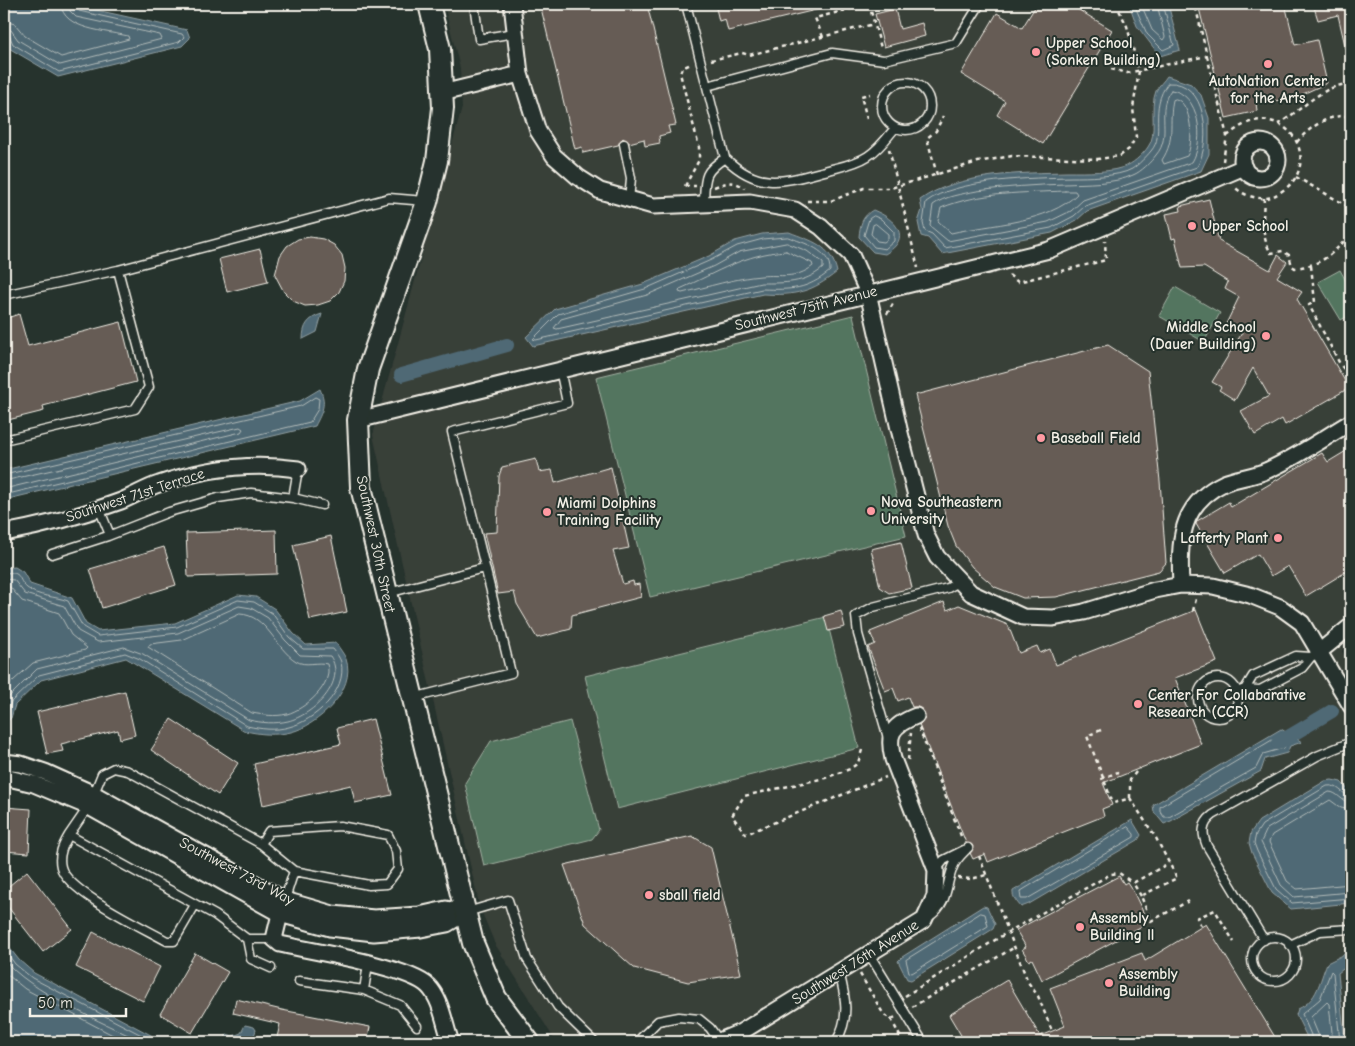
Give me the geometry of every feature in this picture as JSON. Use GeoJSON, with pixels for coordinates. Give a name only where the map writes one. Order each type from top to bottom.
{"type":"FeatureCollection","features":[{"type":"Feature","properties":{"kind":"street","name":"Southwest 30th Street"},"geometry":{"type":"LineString","coordinates":[[429,4],[440,49],[443,108],[437,161],[427,202],[368,369],[358,420],[361,487],[465,913],[478,956],[490,986],[507,1015],[529,1042]]}},
{"type":"Feature","properties":{"kind":"street"},"geometry":{"type":"LineString","coordinates":[[512,4],[520,74],[538,131],[554,156],[578,177],[600,191],[629,201],[653,206],[750,202],[795,210],[821,227],[851,255],[868,293],[918,509],[926,535],[937,557],[971,594],[1023,617],[1053,618],[1084,612],[1155,590],[1182,586],[1213,586],[1250,594],[1280,607],[1302,623],[1315,654],[1351,706]]}},
{"type":"Feature","properties":{"kind":"street"},"geometry":{"type":"LineString","coordinates":[[442,92],[520,74]]}},
{"type":"Feature","properties":{"kind":"street","name":"Southwest 75th Avenue"},"geometry":{"type":"LineString","coordinates":[[358,420],[1049,250],[1228,184],[1244,167]]}},
{"type":"Feature","properties":{"kind":"street"},"geometry":{"type":"LineString","coordinates":[[1182,586],[1182,532],[1187,517],[1208,493],[1224,483],[1268,470],[1351,422]]}},
{"type":"Feature","properties":{"kind":"street","name":"Southwest 71st Terrace"},"geometry":{"type":"LineString","coordinates":[[4,534],[42,526],[99,508],[158,484],[197,472],[266,464],[298,469]]}},
{"type":"Feature","properties":{"kind":"street"},"geometry":{"type":"LineString","coordinates":[[1315,654],[1351,626]]}},
{"type":"Feature","properties":{"kind":"street"},"geometry":{"type":"LineString","coordinates":[[889,742],[893,731],[900,722],[916,716]]}},
{"type":"Feature","properties":{"kind":"street","name":"Southwest 76th Avenue"},"geometry":{"type":"LineString","coordinates":[[719,1042],[741,1032],[924,920],[935,896],[936,870],[893,759],[889,742]]}},
{"type":"Feature","properties":{"kind":"street","name":"Southwest 73rd Way"},"geometry":{"type":"LineString","coordinates":[[4,762],[21,764],[45,772],[282,907],[330,928],[374,933],[447,924],[465,913]]}},
{"type":"Feature","properties":{"kind":"street","name":"Southwest 73rd Way"},"geometry":{"type":"LineString","coordinates":[[4,777],[92,800]]}},
{"type":"Feature","properties":{"kind":"street"},"geometry":{"type":"LineString","coordinates":[[282,907],[274,939],[280,944],[414,976],[428,985],[438,999],[451,1042]]}},
{"type":"Feature","properties":{"kind":"lane"},"geometry":{"type":"LineString","coordinates":[[474,4],[479,39],[514,34]]}},
{"type":"Feature","properties":{"kind":"lane"},"geometry":{"type":"LineString","coordinates":[[686,4],[725,158],[752,178],[772,182],[786,181],[860,161],[884,142],[895,128]]}},
{"type":"Feature","properties":{"kind":"lane"},"geometry":{"type":"LineString","coordinates":[[707,86],[832,53],[884,60],[956,43],[980,4]]}},
{"type":"Feature","properties":{"kind":"lane"},"geometry":{"type":"LineString","coordinates":[[905,82],[920,86],[929,99],[929,115],[918,127],[911,130],[895,128],[884,117],[882,101],[885,94],[890,87],[905,82]]}},
{"type":"Feature","properties":{"kind":"lane"},"geometry":{"type":"LineString","coordinates":[[624,144],[631,178],[629,201]]}},
{"type":"Feature","properties":{"kind":"lane"},"geometry":{"type":"LineString","coordinates":[[704,203],[705,176],[725,158]]}},
{"type":"Feature","properties":{"kind":"lane"},"geometry":{"type":"LineString","coordinates":[[4,295],[118,270],[389,198],[427,202]]}},
{"type":"Feature","properties":{"kind":"lane"},"geometry":{"type":"LineString","coordinates":[[4,440],[135,409],[149,386],[118,270]]}},
{"type":"Feature","properties":{"kind":"lane"},"geometry":{"type":"LineString","coordinates":[[412,698],[511,672],[452,432],[567,403],[560,370]]}},
{"type":"Feature","properties":{"kind":"lane"},"geometry":{"type":"LineString","coordinates":[[293,498],[298,469]]}},
{"type":"Feature","properties":{"kind":"lane"},"geometry":{"type":"LineString","coordinates":[[52,554],[110,535],[169,512],[218,498],[252,493],[293,498],[322,505]]}},
{"type":"Feature","properties":{"kind":"lane"},"geometry":{"type":"LineString","coordinates":[[99,508],[110,535]]}},
{"type":"Feature","properties":{"kind":"lane"},"geometry":{"type":"LineString","coordinates":[[386,593],[484,568]]}},
{"type":"Feature","properties":{"kind":"lane"},"geometry":{"type":"LineString","coordinates":[[889,742],[858,634],[856,616],[873,607],[948,588],[959,582]]}},
{"type":"Feature","properties":{"kind":"lane"},"geometry":{"type":"LineString","coordinates":[[1315,654],[1296,656],[1253,676],[1241,691],[1235,708],[1225,717],[1212,717],[1205,714],[1198,703],[1199,690],[1208,680],[1214,678],[1226,679],[1241,691],[1260,690],[1302,668],[1315,654]]}},
{"type":"Feature","properties":{"kind":"lane"},"geometry":{"type":"LineString","coordinates":[[1274,667],[1280,680]]}},
{"type":"Feature","properties":{"kind":"lane"},"geometry":{"type":"LineString","coordinates":[[1264,940],[1207,846],[1203,838],[1204,825],[1213,815],[1309,760],[1351,742]]}},
{"type":"Feature","properties":{"kind":"lane"},"geometry":{"type":"LineString","coordinates":[[195,905],[174,941],[167,941],[82,893],[61,869],[60,852],[68,835],[92,800],[102,774],[114,768],[128,771],[261,844],[294,872],[369,885],[387,884],[398,869],[396,851],[388,835],[340,826],[269,832],[261,844]]}},
{"type":"Feature","properties":{"kind":"lane"},"geometry":{"type":"LineString","coordinates":[[68,835],[215,916],[247,939],[274,939]]}},
{"type":"Feature","properties":{"kind":"lane"},"geometry":{"type":"LineString","coordinates":[[924,920],[939,909],[946,895],[953,867],[958,858],[968,848],[949,857],[936,870]]}},
{"type":"Feature","properties":{"kind":"lane"},"geometry":{"type":"LineString","coordinates":[[282,907],[294,872]]}},
{"type":"Feature","properties":{"kind":"lane"},"geometry":{"type":"LineString","coordinates":[[465,913],[508,900],[527,959],[558,1007],[594,1042]]}},
{"type":"Feature","properties":{"kind":"lane"},"geometry":{"type":"LineString","coordinates":[[1290,945],[1320,930],[1351,929]]}},
{"type":"Feature","properties":{"kind":"lane"},"geometry":{"type":"LineString","coordinates":[[1278,938],[1290,945],[1296,958],[1292,972],[1286,977],[1273,981],[1260,976],[1252,964],[1254,950],[1264,940],[1278,938]]}},
{"type":"Feature","properties":{"kind":"lane"},"geometry":{"type":"LineString","coordinates":[[247,939],[251,959],[271,968]]}},
{"type":"Feature","properties":{"kind":"lane"},"geometry":{"type":"LineString","coordinates":[[869,954],[923,1042]]}},
{"type":"Feature","properties":{"kind":"lane"},"geometry":{"type":"LineString","coordinates":[[364,990],[368,964]]}},
{"type":"Feature","properties":{"kind":"lane"},"geometry":{"type":"LineString","coordinates":[[836,1042],[844,1024],[846,1009],[839,972]]}},
{"type":"Feature","properties":{"kind":"lane"},"geometry":{"type":"LineString","coordinates":[[300,981],[364,990],[400,1004],[416,1026]]}},
{"type":"Feature","properties":{"kind":"lane"},"geometry":{"type":"LineString","coordinates":[[637,1042],[658,1021],[679,1017],[699,1019],[710,1028],[719,1042]]}},
{"type":"Feature","properties":{"kind":"path"},"geometry":{"type":"LineString","coordinates":[[823,37],[815,18],[869,4],[881,48]]}},
{"type":"Feature","properties":{"kind":"path"},"geometry":{"type":"LineString","coordinates":[[799,199],[813,202],[831,201],[864,188],[897,187],[978,162],[1012,156],[1098,159],[1120,156],[1129,149],[1136,137],[1134,108],[1139,71],[1127,26],[1116,4]]}},
{"type":"Feature","properties":{"kind":"path"},"geometry":{"type":"LineString","coordinates":[[1195,4],[1228,136],[1222,164],[1228,184],[1257,199],[1272,198],[1292,185],[1300,168],[1301,154],[1297,142],[1287,129],[1273,122],[1255,120],[1240,127],[1228,136]]}},
{"type":"Feature","properties":{"kind":"path"},"geometry":{"type":"LineString","coordinates":[[684,192],[685,186],[699,160],[699,147],[680,73],[682,68],[742,53],[749,55],[874,24]]}},
{"type":"Feature","properties":{"kind":"path"},"geometry":{"type":"LineString","coordinates":[[1111,69],[1126,73],[1207,56]]}},
{"type":"Feature","properties":{"kind":"path"},"geometry":{"type":"LineString","coordinates":[[1278,124],[1297,114],[1320,93],[1339,84],[1351,84]]}},
{"type":"Feature","properties":{"kind":"path"},"geometry":{"type":"LineString","coordinates":[[867,119],[861,96],[870,94]]}},
{"type":"Feature","properties":{"kind":"path"},"geometry":{"type":"LineString","coordinates":[[937,176],[927,138],[936,131],[943,116]]}},
{"type":"Feature","properties":{"kind":"path"},"geometry":{"type":"LineString","coordinates":[[1297,142],[1304,133],[1318,124],[1335,117],[1351,117]]}},
{"type":"Feature","properties":{"kind":"path"},"geometry":{"type":"LineString","coordinates":[[884,142],[889,148],[921,280]]}},
{"type":"Feature","properties":{"kind":"path"},"geometry":{"type":"LineString","coordinates":[[1296,177],[1351,208]]}},
{"type":"Feature","properties":{"kind":"path"},"geometry":{"type":"LineString","coordinates":[[685,186],[715,187],[727,181],[736,181],[745,188],[752,189]]}},
{"type":"Feature","properties":{"kind":"path"},"geometry":{"type":"LineString","coordinates":[[1264,198],[1263,222],[1266,245],[1271,253],[1283,251],[1289,255],[1292,266],[1295,268],[1311,266],[1328,258],[1351,234]]}},
{"type":"Feature","properties":{"kind":"path"},"geometry":{"type":"LineString","coordinates":[[1098,244],[1112,238]]}},
{"type":"Feature","properties":{"kind":"path"},"geometry":{"type":"LineString","coordinates":[[1015,270],[1006,273],[1018,282],[1106,260],[1105,241]]}},
{"type":"Feature","properties":{"kind":"path"},"geometry":{"type":"LineString","coordinates":[[1311,266],[1315,302],[1309,305],[1340,364],[1351,378]]}},
{"type":"Feature","properties":{"kind":"path"},"geometry":{"type":"LineString","coordinates":[[885,317],[897,298]]}},
{"type":"Feature","properties":{"kind":"path"},"geometry":{"type":"LineString","coordinates":[[1193,611],[1196,595]]}},
{"type":"Feature","properties":{"kind":"path"},"geometry":{"type":"LineString","coordinates":[[907,766],[912,732],[918,727],[961,836]]}},
{"type":"Feature","properties":{"kind":"path"},"geometry":{"type":"LineString","coordinates":[[1101,730],[1087,736],[1102,778],[1114,803],[1130,798]]}},
{"type":"Feature","properties":{"kind":"path"},"geometry":{"type":"LineString","coordinates":[[862,750],[858,763],[838,774],[744,796],[732,816],[746,834],[891,774]]}},
{"type":"Feature","properties":{"kind":"path"},"geometry":{"type":"LineString","coordinates":[[1139,768],[1130,780],[1130,798],[1177,878],[1141,896]]}},
{"type":"Feature","properties":{"kind":"path"},"geometry":{"type":"LineString","coordinates":[[1102,778],[1118,772]]}},
{"type":"Feature","properties":{"kind":"path"},"geometry":{"type":"LineString","coordinates":[[978,856],[1028,982],[1038,996],[1052,1031]]}},
{"type":"Feature","properties":{"kind":"path"},"geometry":{"type":"LineString","coordinates":[[1133,883],[1169,863]]}},
{"type":"Feature","properties":{"kind":"path"},"geometry":{"type":"LineString","coordinates":[[905,996],[1008,932],[1115,872],[1123,875],[1133,883],[1141,896],[1151,920],[1188,901]]}},
{"type":"Feature","properties":{"kind":"path"},"geometry":{"type":"LineString","coordinates":[[955,877],[970,879],[986,875]]}},
{"type":"Feature","properties":{"kind":"path"},"geometry":{"type":"LineString","coordinates":[[1202,926],[1197,918],[1214,910],[1234,942]]}},
{"type":"Feature","properties":{"kind":"path"},"geometry":{"type":"LineString","coordinates":[[911,1008],[1015,947]]}},
{"type":"Feature","properties":{"kind":"path"},"geometry":{"type":"LineString","coordinates":[[860,974],[902,1042]]}},
{"type":"Feature","properties":{"kind":"path"},"geometry":{"type":"LineString","coordinates":[[890,1020],[900,1015]]}},
{"type":"Feature","properties":{"kind":"shaded area","name":"Nova Southeastern University"},"geometry":{"type":"Polygon","coordinates":[[[444,4],[1351,4],[1351,639],[1342,651],[1351,667],[1351,1042],[556,1042],[495,944],[480,908],[373,435],[462,108],[460,68],[444,4]]]}},
{"type":"Feature","properties":{"kind":"green space"},"geometry":{"type":"Polygon","coordinates":[[[1340,270],[1351,290],[1351,314],[1341,320],[1318,282],[1340,270]]]}},
{"type":"Feature","properties":{"kind":"green space"},"geometry":{"type":"Polygon","coordinates":[[[1175,287],[1220,313],[1204,342],[1159,316],[1175,287]]]}},
{"type":"Feature","properties":{"kind":"green space"},"geometry":{"type":"Polygon","coordinates":[[[853,315],[906,536],[650,597],[596,377],[853,315]]]}},
{"type":"Feature","properties":{"kind":"green space"},"geometry":{"type":"Polygon","coordinates":[[[826,617],[859,748],[617,809],[585,676],[826,617]]]}},
{"type":"Feature","properties":{"kind":"green space"},"geometry":{"type":"Polygon","coordinates":[[[570,721],[599,830],[592,839],[484,866],[465,783],[491,741],[570,721]]]}},
{"type":"Feature","properties":{"kind":"water"},"geometry":{"type":"Polygon","coordinates":[[[5,4],[69,4],[187,30],[190,38],[182,46],[58,77],[7,47],[4,20],[5,4]]]}},
{"type":"Feature","properties":{"kind":"water"},"geometry":{"type":"Polygon","coordinates":[[[1129,4],[1168,4],[1180,50],[1160,56],[1137,26],[1129,4]]]}},
{"type":"Feature","properties":{"kind":"water"},"geometry":{"type":"Polygon","coordinates":[[[1167,76],[1191,84],[1201,95],[1209,118],[1209,154],[1201,171],[1087,211],[1077,220],[1052,233],[942,254],[928,238],[921,236],[918,222],[922,210],[920,200],[952,184],[1011,174],[1107,171],[1131,164],[1142,155],[1151,142],[1154,98],[1157,89],[1167,76]]]}},
{"type":"Feature","properties":{"kind":"water"},"geometry":{"type":"Polygon","coordinates":[[[873,210],[889,218],[898,229],[900,235],[898,242],[885,254],[873,252],[859,237],[862,221],[873,210]]]}},
{"type":"Feature","properties":{"kind":"water"},"geometry":{"type":"Polygon","coordinates":[[[789,232],[813,241],[825,250],[834,263],[837,272],[811,288],[794,293],[763,294],[533,346],[526,337],[555,309],[643,284],[709,256],[735,241],[762,234],[789,232]]]}},
{"type":"Feature","properties":{"kind":"water"},"geometry":{"type":"Polygon","coordinates":[[[322,314],[317,332],[303,339],[307,323],[322,314]]]}},
{"type":"Feature","properties":{"kind":"water"},"geometry":{"type":"Polygon","coordinates":[[[320,389],[323,399],[322,412],[315,426],[4,500],[4,470],[300,401],[320,389]]]}},
{"type":"Feature","properties":{"kind":"water"},"geometry":{"type":"Polygon","coordinates":[[[15,567],[23,572],[30,584],[72,598],[86,624],[98,631],[175,623],[238,595],[256,597],[275,609],[293,633],[306,645],[336,643],[346,659],[348,671],[346,683],[332,705],[312,722],[291,732],[262,734],[245,731],[126,658],[41,680],[15,705],[11,718],[4,724],[4,568],[15,567]]]}},
{"type":"Feature","properties":{"kind":"water"},"geometry":{"type":"Polygon","coordinates":[[[1281,729],[1302,742],[1290,746],[1287,753],[1265,759],[1261,771],[1171,821],[1164,824],[1154,812],[1153,805],[1281,729]]]}},
{"type":"Feature","properties":{"kind":"water"},"geometry":{"type":"Polygon","coordinates":[[[1325,781],[1341,782],[1351,793],[1351,903],[1291,909],[1272,893],[1252,853],[1249,843],[1251,832],[1259,821],[1325,781]]]}},
{"type":"Feature","properties":{"kind":"water"},"geometry":{"type":"Polygon","coordinates":[[[1132,820],[1141,835],[1138,840],[1029,904],[1021,907],[1016,901],[1013,891],[1132,820]]]}},
{"type":"Feature","properties":{"kind":"water"},"geometry":{"type":"Polygon","coordinates":[[[983,906],[987,907],[995,924],[993,929],[911,980],[907,979],[898,961],[902,957],[983,906]]]}},
{"type":"Feature","properties":{"kind":"water"},"geometry":{"type":"Polygon","coordinates":[[[4,941],[19,960],[34,973],[164,1042],[4,1042],[4,941]]]}},
{"type":"Feature","properties":{"kind":"water"},"geometry":{"type":"Polygon","coordinates":[[[1351,951],[1351,963],[1338,973],[1345,1042],[1306,1042],[1307,1037],[1296,1015],[1298,1009],[1314,996],[1327,963],[1351,951]]]}},
{"type":"Feature","properties":{"kind":"water"},"geometry":{"type":"Polygon","coordinates":[[[245,1025],[254,1027],[256,1030],[252,1042],[223,1042],[227,1034],[233,1036],[241,1033],[245,1025]]]}},
{"type":"Feature","properties":{"kind":"building"},"geometry":{"type":"Polygon","coordinates":[[[540,4],[647,4],[676,125],[668,126],[670,133],[659,136],[660,143],[645,146],[644,139],[629,143],[623,138],[618,145],[583,153],[582,147],[575,149],[540,4]]]}},
{"type":"Feature","properties":{"kind":"building"},"geometry":{"type":"Polygon","coordinates":[[[715,4],[824,4],[824,8],[728,31],[725,19],[719,21],[715,4]]]}},
{"type":"Feature","properties":{"kind":"building","name":"Upper School (Sonken Building)"},"geometry":{"type":"Polygon","coordinates":[[[1037,4],[1069,4],[1112,30],[1043,144],[997,115],[1005,101],[961,74],[997,13],[1022,28],[1037,4]]]}},
{"type":"Feature","properties":{"kind":"building","name":"AutoNation Center for the Arts"},"geometry":{"type":"Polygon","coordinates":[[[1198,4],[1285,4],[1295,45],[1317,40],[1327,83],[1292,99],[1256,103],[1257,111],[1226,118],[1198,4]]]}},
{"type":"Feature","properties":{"kind":"building"},"geometry":{"type":"Polygon","coordinates":[[[1313,4],[1351,4],[1351,53],[1347,54],[1338,15],[1318,20],[1313,4]]]}},
{"type":"Feature","properties":{"kind":"building"},"geometry":{"type":"Polygon","coordinates":[[[895,9],[900,29],[922,23],[925,36],[884,47],[875,14],[895,9]]]}},
{"type":"Feature","properties":{"kind":"building","name":"Middle School (Dauer Building)"},"geometry":{"type":"Polygon","coordinates":[[[1209,199],[1219,241],[1270,270],[1278,255],[1287,262],[1277,277],[1302,292],[1297,299],[1349,388],[1285,425],[1282,419],[1255,435],[1241,411],[1269,396],[1253,368],[1235,400],[1219,390],[1221,387],[1212,382],[1242,333],[1226,324],[1239,297],[1225,289],[1228,282],[1204,267],[1182,268],[1175,238],[1172,239],[1166,214],[1181,211],[1180,206],[1209,199]]]}},
{"type":"Feature","properties":{"kind":"building"},"geometry":{"type":"Polygon","coordinates":[[[310,237],[323,239],[334,245],[342,255],[345,268],[344,281],[339,292],[330,301],[318,305],[305,306],[293,301],[284,292],[275,275],[280,256],[287,246],[298,239],[310,237]]]}},
{"type":"Feature","properties":{"kind":"building"},"geometry":{"type":"Polygon","coordinates":[[[260,249],[268,282],[227,292],[219,259],[260,249]]]}},
{"type":"Feature","properties":{"kind":"building"},"geometry":{"type":"Polygon","coordinates":[[[19,314],[28,346],[121,322],[136,382],[43,406],[44,411],[4,421],[4,319],[19,314]]]}},
{"type":"Feature","properties":{"kind":"building","name":"Baseball Field"},"geometry":{"type":"Polygon","coordinates":[[[1108,345],[1148,371],[1160,481],[1166,563],[1159,571],[1056,597],[1023,598],[995,587],[972,567],[956,546],[948,526],[915,395],[1108,345]]]}},
{"type":"Feature","properties":{"kind":"building","name":"Lafferty Plant"},"geometry":{"type":"Polygon","coordinates":[[[1351,448],[1351,569],[1306,596],[1288,566],[1271,576],[1258,554],[1225,573],[1196,524],[1197,521],[1229,502],[1231,507],[1322,453],[1328,462],[1351,448]]]}},
{"type":"Feature","properties":{"kind":"building"},"geometry":{"type":"Polygon","coordinates":[[[536,459],[539,472],[552,470],[555,483],[611,467],[629,548],[613,551],[623,584],[633,581],[634,585],[639,584],[641,597],[572,615],[571,629],[537,638],[517,604],[514,592],[498,594],[484,533],[497,532],[499,476],[502,467],[536,459]]]}},
{"type":"Feature","properties":{"kind":"building"},"geometry":{"type":"Polygon","coordinates":[[[276,530],[277,574],[188,577],[186,533],[276,530]]]}},
{"type":"Feature","properties":{"kind":"building"},"geometry":{"type":"Polygon","coordinates":[[[331,536],[347,612],[310,620],[293,545],[331,536]]]}},
{"type":"Feature","properties":{"kind":"building"},"geometry":{"type":"Polygon","coordinates":[[[901,542],[912,588],[889,593],[880,587],[871,549],[901,542]]]}},
{"type":"Feature","properties":{"kind":"building"},"geometry":{"type":"Polygon","coordinates":[[[164,547],[176,585],[102,608],[90,569],[164,547]]]}},
{"type":"Feature","properties":{"kind":"building"},"geometry":{"type":"Polygon","coordinates":[[[944,602],[947,610],[959,605],[1008,625],[1019,653],[1037,646],[1040,653],[1050,649],[1056,665],[1196,610],[1217,662],[1175,678],[1201,744],[1103,783],[1112,805],[1102,809],[1104,816],[988,862],[985,854],[973,859],[970,853],[973,846],[966,843],[919,725],[925,718],[924,712],[918,707],[912,707],[908,697],[898,701],[893,688],[885,691],[868,647],[875,644],[870,632],[944,602]]]}},
{"type":"Feature","properties":{"kind":"building"},"geometry":{"type":"Polygon","coordinates":[[[841,611],[845,627],[828,631],[824,616],[841,611]]]}},
{"type":"Feature","properties":{"kind":"building"},"geometry":{"type":"Polygon","coordinates":[[[125,691],[135,735],[120,739],[118,730],[61,744],[63,751],[47,754],[37,712],[125,691]]]}},
{"type":"Feature","properties":{"kind":"building"},"geometry":{"type":"Polygon","coordinates":[[[171,719],[238,763],[218,795],[151,750],[171,719]]]}},
{"type":"Feature","properties":{"kind":"building"},"geometry":{"type":"Polygon","coordinates":[[[373,719],[392,795],[355,803],[351,785],[263,805],[254,764],[341,744],[337,728],[373,719]]]}},
{"type":"Feature","properties":{"kind":"building"},"geometry":{"type":"Polygon","coordinates":[[[4,807],[31,809],[29,853],[4,851],[4,807]]]}},
{"type":"Feature","properties":{"kind":"building","name":"sball field"},"geometry":{"type":"Polygon","coordinates":[[[692,836],[711,847],[741,974],[688,982],[634,968],[585,924],[564,865],[692,836]]]}},
{"type":"Feature","properties":{"kind":"building"},"geometry":{"type":"Polygon","coordinates":[[[27,871],[72,929],[43,952],[4,902],[4,890],[27,871]]]}},
{"type":"Feature","properties":{"kind":"building","name":"Assembly Building ll"},"geometry":{"type":"Polygon","coordinates":[[[1119,876],[1124,884],[1127,882],[1133,891],[1146,918],[1142,921],[1144,925],[1042,980],[1032,959],[1029,961],[1022,949],[1026,947],[1016,930],[1119,876]]]}},
{"type":"Feature","properties":{"kind":"building","name":"Assembly Building"},"geometry":{"type":"Polygon","coordinates":[[[1206,924],[1278,1042],[965,1042],[949,1015],[1007,980],[1040,1036],[1065,1026],[1050,988],[1142,953],[1145,961],[1206,924]]]}},
{"type":"Feature","properties":{"kind":"building"},"geometry":{"type":"Polygon","coordinates":[[[93,932],[160,967],[143,1001],[76,967],[93,932]]]}},
{"type":"Feature","properties":{"kind":"building"},"geometry":{"type":"Polygon","coordinates":[[[195,953],[228,972],[192,1033],[160,1014],[195,953]]]}},
{"type":"Feature","properties":{"kind":"building"},"geometry":{"type":"Polygon","coordinates":[[[236,999],[370,1027],[367,1042],[276,1042],[280,1024],[233,1013],[236,999]]]}},
{"type":"Feature","properties":{"kind":"waterway"},"geometry":{"type":"LineString","coordinates":[[401,375],[507,345]]}},
{"type":"Feature","properties":{"kind":"waterway"},"geometry":{"type":"LineString","coordinates":[[1278,743],[1332,711]]}},
{"type":"Feature","properties":{"kind":"place","name":"Upper School (Sonken Building)"},"geometry":{"type":"Point","coordinates":[1036,52]}},
{"type":"Feature","properties":{"kind":"place","name":"AutoNation Center for the Arts"},"geometry":{"type":"Point","coordinates":[1268,64]}},
{"type":"Feature","properties":{"kind":"place","name":"Upper School"},"geometry":{"type":"Point","coordinates":[1192,226]}},
{"type":"Feature","properties":{"kind":"place","name":"Middle School (Dauer Building)"},"geometry":{"type":"Point","coordinates":[1266,336]}},
{"type":"Feature","properties":{"kind":"place","name":"Baseball Field"},"geometry":{"type":"Point","coordinates":[1041,438]}},
{"type":"Feature","properties":{"kind":"place","name":"Nova Southeastern University"},"geometry":{"type":"Point","coordinates":[871,511]}},
{"type":"Feature","properties":{"kind":"place","name":"Miami Dolphins Training Facility"},"geometry":{"type":"Point","coordinates":[547,512]}},
{"type":"Feature","properties":{"kind":"place","name":"Lafferty Plant"},"geometry":{"type":"Point","coordinates":[1278,538]}},
{"type":"Feature","properties":{"kind":"place","name":"Center For Collabarative Research (CCR)"},"geometry":{"type":"Point","coordinates":[1138,704]}},
{"type":"Feature","properties":{"kind":"place","name":"sball field"},"geometry":{"type":"Point","coordinates":[649,895]}},
{"type":"Feature","properties":{"kind":"place","name":"Assembly Building ll"},"geometry":{"type":"Point","coordinates":[1080,927]}},
{"type":"Feature","properties":{"kind":"place","name":"Assembly Building"},"geometry":{"type":"Point","coordinates":[1109,983]}}]}
